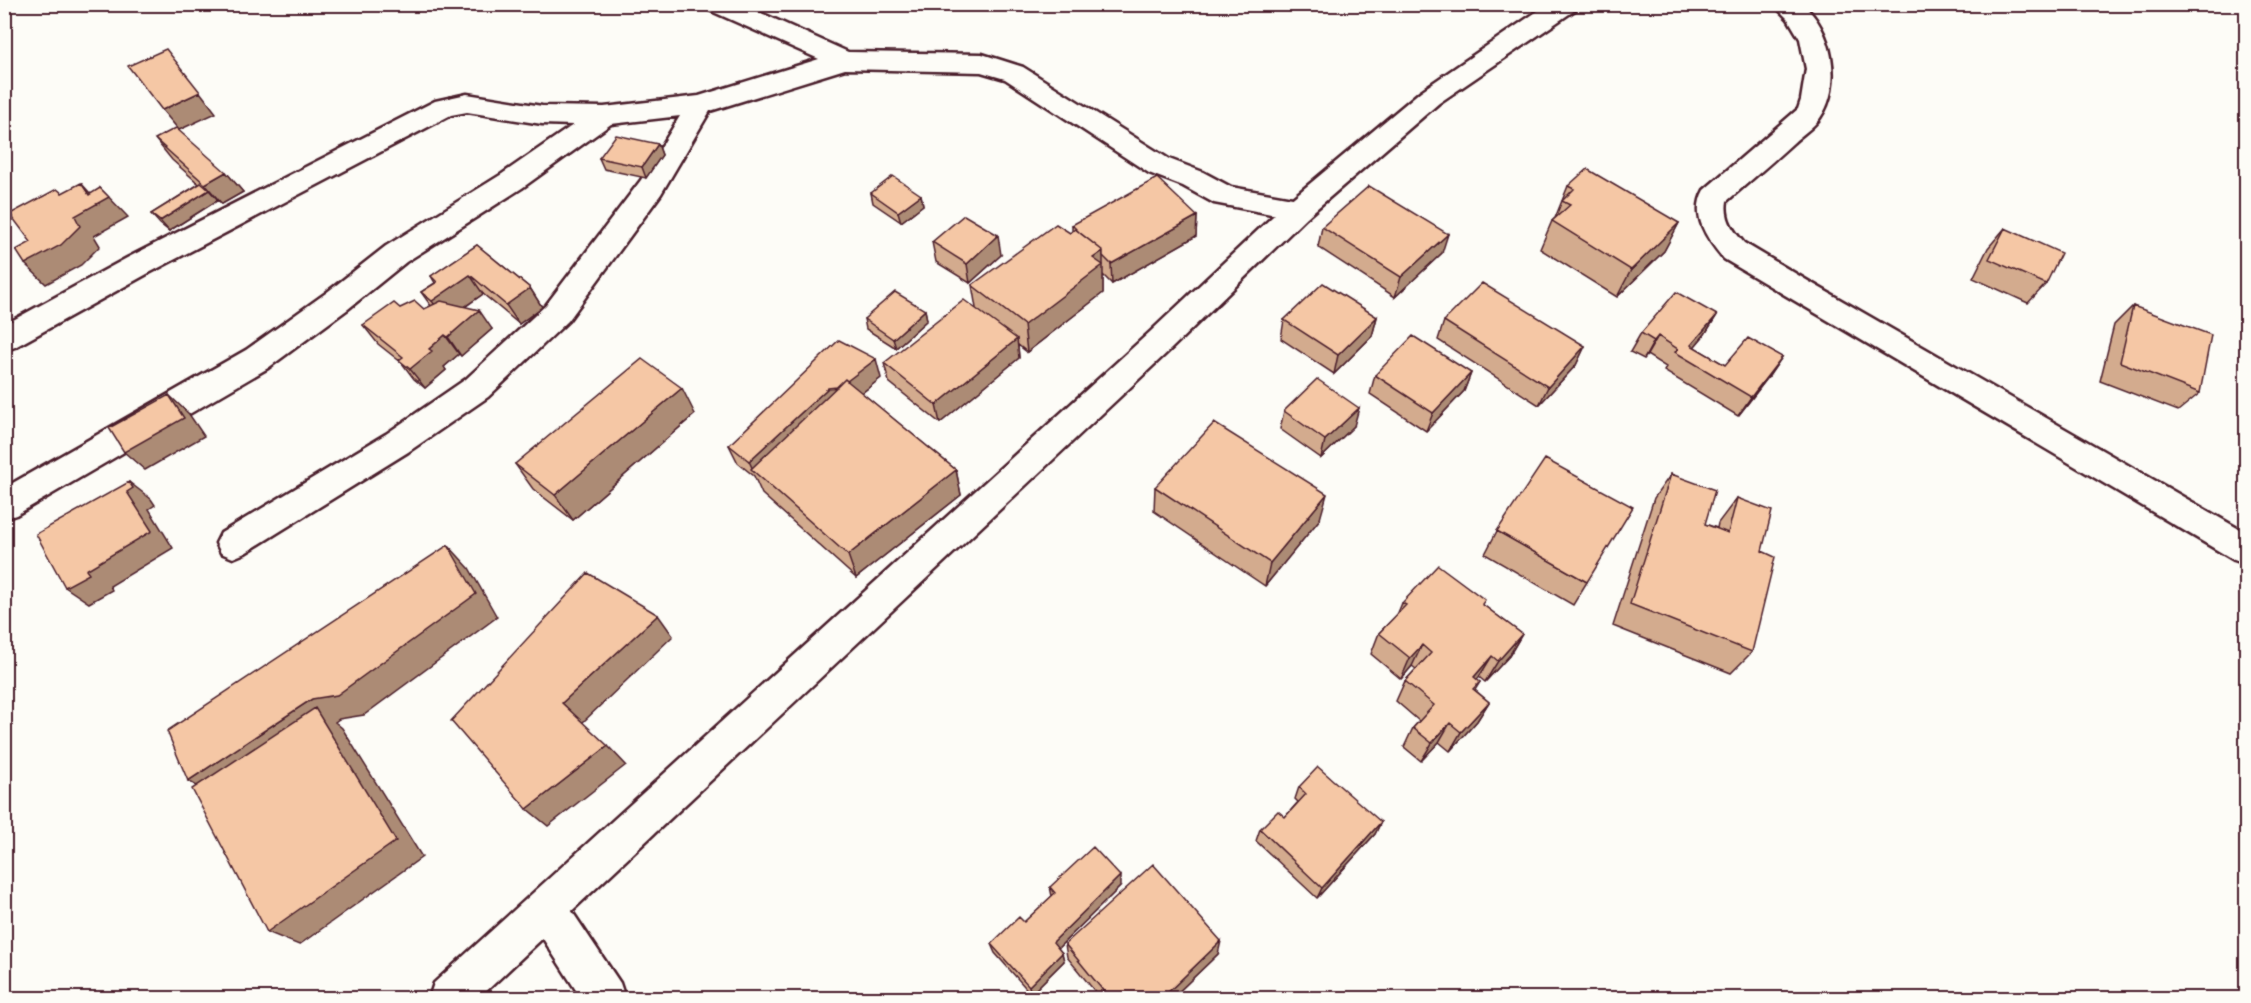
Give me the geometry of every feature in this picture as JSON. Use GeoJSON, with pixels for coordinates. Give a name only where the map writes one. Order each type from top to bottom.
{"type":"FeatureCollection","features":[{"type":"Feature","properties":{"kind":"street"},"geometry":{"type":"LineString","coordinates":[[718,4],[844,60]]}},
{"type":"Feature","properties":{"kind":"street"},"geometry":{"type":"LineString","coordinates":[[449,999],[1161,340],[1298,209],[1430,97],[1566,4]]}},
{"type":"Feature","properties":{"kind":"street"},"geometry":{"type":"LineString","coordinates":[[1785,4],[1802,16],[1812,32],[1818,65],[1816,100],[1809,114],[1714,197],[1711,208],[1712,217],[1723,239],[1734,251],[1816,300],[2247,550]]}},
{"type":"Feature","properties":{"kind":"street"},"geometry":{"type":"LineString","coordinates":[[4,339],[137,266],[444,107],[467,103],[542,115],[604,116],[700,105],[844,60],[982,63],[1014,73],[1159,166],[1193,179],[1224,196],[1298,209]]}},
{"type":"Feature","properties":{"kind":"street"},"geometry":{"type":"LineString","coordinates":[[233,543],[397,443],[477,388],[557,313],[651,187],[700,105]]}},
{"type":"Feature","properties":{"kind":"street"},"geometry":{"type":"LineString","coordinates":[[4,505],[257,359],[396,254],[512,181],[604,116]]}},
{"type":"Feature","properties":{"kind":"street"},"geometry":{"type":"LineString","coordinates":[[547,909],[604,999]]}},
{"type":"Feature","properties":{"kind":"building"},"geometry":{"type":"Polygon","coordinates":[[[166,49],[200,92],[162,110],[128,66],[166,49]]]}},
{"type":"Feature","properties":{"kind":"building"},"geometry":{"type":"Polygon","coordinates":[[[176,128],[226,172],[205,184],[155,139],[176,128]]]}},
{"type":"Feature","properties":{"kind":"building"},"geometry":{"type":"Polygon","coordinates":[[[616,135],[658,144],[642,167],[599,158],[616,135]]]}},
{"type":"Feature","properties":{"kind":"building"},"geometry":{"type":"Polygon","coordinates":[[[1587,169],[1679,223],[1631,270],[1552,221],[1570,205],[1562,201],[1574,189],[1568,186],[1587,169]]]}},
{"type":"Feature","properties":{"kind":"building"},"geometry":{"type":"Polygon","coordinates":[[[893,176],[921,195],[898,212],[871,193],[893,176]]]}},
{"type":"Feature","properties":{"kind":"building"},"geometry":{"type":"Polygon","coordinates":[[[1157,178],[1197,216],[1111,264],[1103,256],[1103,251],[1072,225],[1157,178]]]}},
{"type":"Feature","properties":{"kind":"building"},"geometry":{"type":"Polygon","coordinates":[[[81,183],[89,195],[100,188],[109,197],[75,216],[80,226],[61,245],[25,264],[16,250],[31,242],[10,214],[57,189],[62,193],[81,183]]]}},
{"type":"Feature","properties":{"kind":"building"},"geometry":{"type":"Polygon","coordinates":[[[201,183],[209,190],[160,221],[151,214],[201,183]]]}},
{"type":"Feature","properties":{"kind":"building"},"geometry":{"type":"Polygon","coordinates":[[[1369,186],[1448,234],[1401,277],[1322,227],[1369,186]]]}},
{"type":"Feature","properties":{"kind":"building"},"geometry":{"type":"Polygon","coordinates":[[[964,215],[998,235],[967,264],[932,242],[964,215]]]}},
{"type":"Feature","properties":{"kind":"building"},"geometry":{"type":"Polygon","coordinates":[[[1056,224],[1070,233],[1075,229],[1103,251],[1093,258],[1103,265],[1024,325],[972,285],[1056,224]]]}},
{"type":"Feature","properties":{"kind":"building"},"geometry":{"type":"Polygon","coordinates":[[[2005,228],[2061,253],[2046,284],[1989,259],[2005,228]]]}},
{"type":"Feature","properties":{"kind":"building"},"geometry":{"type":"Polygon","coordinates":[[[477,245],[530,288],[506,305],[470,275],[432,301],[421,292],[437,282],[431,276],[477,245]]]}},
{"type":"Feature","properties":{"kind":"building"},"geometry":{"type":"Polygon","coordinates":[[[1323,283],[1377,317],[1338,355],[1284,320],[1323,283]]]}},
{"type":"Feature","properties":{"kind":"building"},"geometry":{"type":"Polygon","coordinates":[[[1482,283],[1585,346],[1548,387],[1444,321],[1482,283]]]}},
{"type":"Feature","properties":{"kind":"building"},"geometry":{"type":"Polygon","coordinates":[[[895,292],[925,310],[893,339],[864,319],[895,292]]]}},
{"type":"Feature","properties":{"kind":"building"},"geometry":{"type":"Polygon","coordinates":[[[1676,292],[1717,315],[1691,345],[1725,365],[1748,338],[1782,357],[1751,397],[1675,352],[1678,349],[1658,336],[1654,341],[1641,333],[1676,292]]]}},
{"type":"Feature","properties":{"kind":"building"},"geometry":{"type":"Polygon","coordinates":[[[964,300],[1017,339],[936,405],[884,363],[964,300]]]}},
{"type":"Feature","properties":{"kind":"building"},"geometry":{"type":"Polygon","coordinates":[[[415,301],[424,309],[441,301],[479,310],[448,337],[445,335],[429,349],[432,351],[410,369],[399,360],[403,357],[363,325],[394,303],[400,308],[415,301]]]}},
{"type":"Feature","properties":{"kind":"building"},"geometry":{"type":"Polygon","coordinates":[[[2133,306],[2211,335],[2200,393],[2120,362],[2133,306]]]}},
{"type":"Feature","properties":{"kind":"building"},"geometry":{"type":"Polygon","coordinates":[[[1413,336],[1471,373],[1433,413],[1375,375],[1413,336]]]}},
{"type":"Feature","properties":{"kind":"building"},"geometry":{"type":"Polygon","coordinates":[[[839,340],[876,359],[847,381],[845,379],[837,387],[828,388],[749,461],[729,445],[839,340]]]}},
{"type":"Feature","properties":{"kind":"building"},"geometry":{"type":"Polygon","coordinates":[[[642,359],[682,388],[555,495],[515,464],[642,359]]]}},
{"type":"Feature","properties":{"kind":"building"},"geometry":{"type":"Polygon","coordinates":[[[845,379],[956,470],[848,555],[751,469],[845,379]]]}},
{"type":"Feature","properties":{"kind":"building"},"geometry":{"type":"Polygon","coordinates":[[[1317,379],[1359,408],[1325,440],[1284,411],[1317,379]]]}},
{"type":"Feature","properties":{"kind":"building"},"geometry":{"type":"Polygon","coordinates":[[[169,395],[184,418],[124,452],[109,428],[169,395]]]}},
{"type":"Feature","properties":{"kind":"building"},"geometry":{"type":"Polygon","coordinates":[[[1214,423],[1327,494],[1270,563],[1155,487],[1214,423]]]}},
{"type":"Feature","properties":{"kind":"building"},"geometry":{"type":"Polygon","coordinates":[[[1545,459],[1633,507],[1587,582],[1497,531],[1545,459]]]}},
{"type":"Feature","properties":{"kind":"building"},"geometry":{"type":"Polygon","coordinates":[[[1671,474],[1715,490],[1705,524],[1728,533],[1737,498],[1772,511],[1762,551],[1775,557],[1752,652],[1630,604],[1671,474]]]}},
{"type":"Feature","properties":{"kind":"building"},"geometry":{"type":"Polygon","coordinates":[[[129,482],[133,488],[127,492],[152,531],[86,570],[89,574],[65,587],[36,534],[129,482]]]}},
{"type":"Feature","properties":{"kind":"building"},"geometry":{"type":"Polygon","coordinates":[[[448,545],[476,594],[337,695],[312,699],[188,781],[167,731],[448,545]]]}},
{"type":"Feature","properties":{"kind":"building"},"geometry":{"type":"Polygon","coordinates":[[[1438,565],[1485,600],[1482,604],[1522,634],[1498,661],[1492,656],[1474,677],[1480,682],[1473,689],[1489,702],[1461,732],[1450,723],[1432,743],[1413,728],[1434,705],[1405,681],[1431,653],[1422,645],[1410,658],[1379,633],[1406,605],[1402,603],[1438,565]]]}},
{"type":"Feature","properties":{"kind":"building"},"geometry":{"type":"Polygon","coordinates":[[[588,573],[658,615],[562,703],[608,746],[527,809],[451,721],[588,573]]]}},
{"type":"Feature","properties":{"kind":"building"},"geometry":{"type":"Polygon","coordinates":[[[315,708],[396,841],[267,932],[192,789],[315,708]]]}},
{"type":"Feature","properties":{"kind":"building"},"geometry":{"type":"Polygon","coordinates":[[[1318,767],[1381,822],[1322,888],[1260,829],[1278,811],[1285,817],[1306,794],[1299,787],[1318,767]]]}},
{"type":"Feature","properties":{"kind":"building"},"geometry":{"type":"Polygon","coordinates":[[[1093,847],[1120,876],[1053,942],[1062,953],[1029,986],[991,944],[1019,917],[1024,922],[1055,893],[1050,887],[1093,847]]]}},
{"type":"Feature","properties":{"kind":"building"},"geometry":{"type":"Polygon","coordinates":[[[1153,864],[1221,941],[1161,999],[1110,999],[1065,944],[1153,864]]]}}]}
